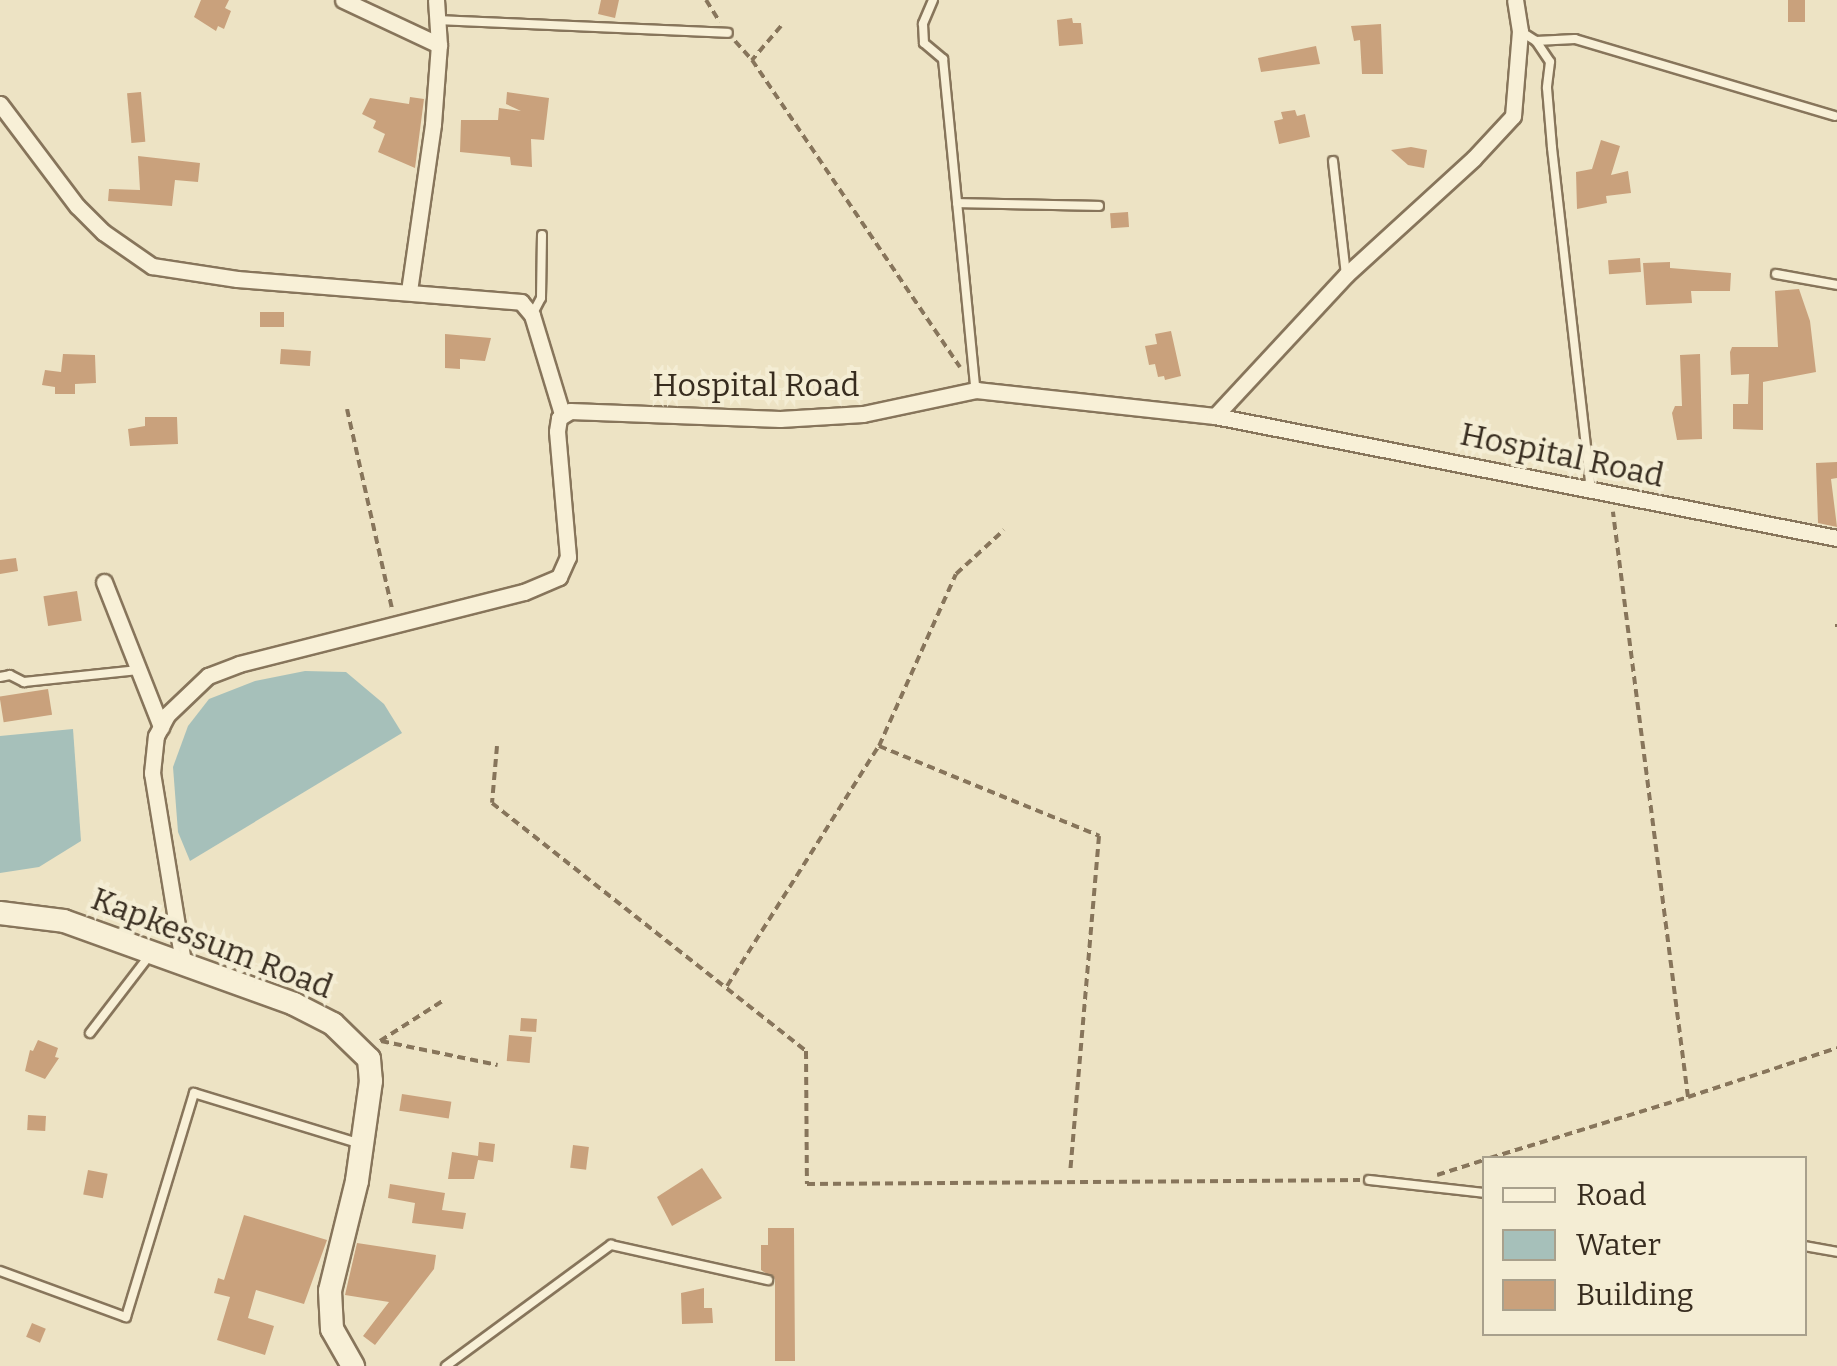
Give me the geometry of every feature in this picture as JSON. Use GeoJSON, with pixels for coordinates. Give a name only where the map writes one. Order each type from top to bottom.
{"type":"FeatureCollection","features":[{"type":"Feature","properties":{"kind":"street"},"geometry":{"type":"LineString","coordinates":[[343,0],[439,45]]}},
{"type":"Feature","properties":{"kind":"street"},"geometry":{"type":"LineString","coordinates":[[409,292],[434,124],[439,45],[436,0]]}},
{"type":"Feature","properties":{"kind":"street"},"geometry":{"type":"LineString","coordinates":[[1215,416],[1346,275],[1474,158],[1513,116],[1520,31],[1515,0]]}},
{"type":"Feature","properties":{"kind":"street"},"geometry":{"type":"LineString","coordinates":[[0,104],[77,206],[103,232],[152,266],[237,279],[514,300],[532,315],[562,414],[558,456],[568,557],[559,576],[524,592],[394,622],[208,676],[186,694],[161,727],[152,773],[183,962]]}},
{"type":"Feature","properties":{"kind":"street","name":"Hospital Road"},"geometry":{"type":"LineString","coordinates":[[562,414],[597,411],[780,419],[846,415],[976,390],[1215,416],[1837,538]]}},
{"type":"Feature","properties":{"kind":"street"},"geometry":{"type":"LineString","coordinates":[[104,582],[161,727]]}},
{"type":"Feature","properties":{"kind":"street","name":"Kapkessum Road"},"geometry":{"type":"LineString","coordinates":[[0,913],[64,921],[183,962],[294,1004],[372,1046]]}},
{"type":"Feature","properties":{"kind":"street"},"geometry":{"type":"LineString","coordinates":[[353,1366],[332,1329],[330,1291],[362,1144],[372,1046]]}},
{"type":"Feature","properties":{"kind":"lane"},"geometry":{"type":"LineString","coordinates":[[933,0],[923,24],[924,43],[943,59],[976,390]]}},
{"type":"Feature","properties":{"kind":"lane"},"geometry":{"type":"LineString","coordinates":[[435,20],[728,34]]}},
{"type":"Feature","properties":{"kind":"lane"},"geometry":{"type":"LineString","coordinates":[[1520,31],[1536,42],[1550,62],[1550,132],[1591,488]]}},
{"type":"Feature","properties":{"kind":"lane"},"geometry":{"type":"LineString","coordinates":[[1536,42],[1575,39],[1835,116]]}},
{"type":"Feature","properties":{"kind":"lane"},"geometry":{"type":"LineString","coordinates":[[1333,161],[1346,275]]}},
{"type":"Feature","properties":{"kind":"lane"},"geometry":{"type":"LineString","coordinates":[[957,203],[1100,206]]}},
{"type":"Feature","properties":{"kind":"lane"},"geometry":{"type":"LineString","coordinates":[[532,315],[541,298],[542,235]]}},
{"type":"Feature","properties":{"kind":"lane"},"geometry":{"type":"LineString","coordinates":[[1776,274],[1837,285]]}},
{"type":"Feature","properties":{"kind":"lane"},"geometry":{"type":"LineString","coordinates":[[0,676],[10,675],[24,682],[138,670]]}},
{"type":"Feature","properties":{"kind":"lane"},"geometry":{"type":"LineString","coordinates":[[90,1033],[152,952]]}},
{"type":"Feature","properties":{"kind":"lane"},"geometry":{"type":"LineString","coordinates":[[0,1272],[126,1316],[194,1093],[362,1144]]}},
{"type":"Feature","properties":{"kind":"lane"},"geometry":{"type":"LineString","coordinates":[[1369,1180],[1482,1193]]}},
{"type":"Feature","properties":{"kind":"lane"},"geometry":{"type":"LineString","coordinates":[[446,1366],[611,1246],[768,1280]]}},
{"type":"Feature","properties":{"kind":"lane"},"geometry":{"type":"LineString","coordinates":[[1807,1247],[1837,1252]]}},
{"type":"Feature","properties":{"kind":"path"},"geometry":{"type":"LineString","coordinates":[[781,26],[752,60],[976,390]]}},
{"type":"Feature","properties":{"kind":"path"},"geometry":{"type":"LineString","coordinates":[[347,409],[394,622]]}},
{"type":"Feature","properties":{"kind":"path"},"geometry":{"type":"LineString","coordinates":[[1610,492],[1688,1097]]}},
{"type":"Feature","properties":{"kind":"path"},"geometry":{"type":"LineString","coordinates":[[727,986],[879,746],[956,574],[1004,530]]}},
{"type":"Feature","properties":{"kind":"path"},"geometry":{"type":"LineString","coordinates":[[497,746],[492,803],[806,1051],[807,1184],[1369,1180]]}},
{"type":"Feature","properties":{"kind":"path"},"geometry":{"type":"LineString","coordinates":[[879,746],[1098,836],[1070,1172]]}},
{"type":"Feature","properties":{"kind":"path"},"geometry":{"type":"LineString","coordinates":[[372,1046],[444,1000]]}},
{"type":"Feature","properties":{"kind":"path"},"geometry":{"type":"LineString","coordinates":[[372,1046],[498,1065]]}},
{"type":"Feature","properties":{"kind":"path"},"geometry":{"type":"LineString","coordinates":[[1497,1156],[1837,1048]]}},
{"type":"Feature","properties":{"kind":"path"},"geometry":{"type":"LineString","coordinates":[[1408,1184],[1482,1161]]}},
{"type":"Feature","properties":{"kind":"water"},"geometry":{"type":"Polygon","coordinates":[[[305,671],[346,672],[384,704],[402,733],[190,861],[178,832],[173,767],[188,726],[209,699],[255,681],[305,671]]]}},
{"type":"Feature","properties":{"kind":"water"},"geometry":{"type":"Polygon","coordinates":[[[73,729],[81,841],[39,867],[0,873],[0,736],[73,729]]]}},
{"type":"Feature","properties":{"kind":"building"},"geometry":{"type":"Polygon","coordinates":[[[201,0],[229,0],[225,8],[231,11],[224,29],[218,26],[216,31],[194,17],[201,0]]]}},
{"type":"Feature","properties":{"kind":"building"},"geometry":{"type":"Polygon","coordinates":[[[601,0],[619,0],[615,18],[598,14],[601,0]]]}},
{"type":"Feature","properties":{"kind":"building"},"geometry":{"type":"Polygon","coordinates":[[[1788,0],[1805,0],[1805,22],[1788,22],[1788,0]]]}},
{"type":"Feature","properties":{"kind":"building"},"geometry":{"type":"Polygon","coordinates":[[[1072,18],[1073,23],[1081,23],[1083,44],[1059,46],[1057,20],[1072,18]]]}},
{"type":"Feature","properties":{"kind":"building"},"geometry":{"type":"Polygon","coordinates":[[[1381,24],[1383,74],[1362,74],[1360,40],[1354,41],[1351,26],[1381,24]]]}},
{"type":"Feature","properties":{"kind":"building"},"geometry":{"type":"Polygon","coordinates":[[[1316,46],[1320,64],[1261,72],[1258,58],[1316,46]]]}},
{"type":"Feature","properties":{"kind":"building"},"geometry":{"type":"Polygon","coordinates":[[[141,92],[145,142],[131,143],[127,93],[141,92]]]}},
{"type":"Feature","properties":{"kind":"building"},"geometry":{"type":"Polygon","coordinates":[[[507,92],[549,98],[544,140],[531,139],[532,167],[511,165],[510,157],[460,152],[461,120],[498,120],[499,108],[521,111],[506,104],[507,92]]]}},
{"type":"Feature","properties":{"kind":"building"},"geometry":{"type":"Polygon","coordinates":[[[410,97],[424,99],[415,168],[378,152],[385,134],[373,128],[376,121],[362,114],[370,98],[409,104],[410,97]]]}},
{"type":"Feature","properties":{"kind":"building"},"geometry":{"type":"Polygon","coordinates":[[[1295,110],[1297,116],[1305,114],[1310,137],[1279,144],[1274,121],[1283,119],[1281,112],[1295,110]]]}},
{"type":"Feature","properties":{"kind":"building"},"geometry":{"type":"Polygon","coordinates":[[[1601,140],[1620,146],[1611,175],[1628,171],[1631,193],[1606,196],[1607,203],[1577,209],[1576,172],[1592,169],[1601,140]]]}},
{"type":"Feature","properties":{"kind":"building"},"geometry":{"type":"Polygon","coordinates":[[[1391,150],[1427,150],[1424,168],[1408,165],[1391,150]]]}},
{"type":"Feature","properties":{"kind":"building"},"geometry":{"type":"Polygon","coordinates":[[[138,156],[200,163],[198,182],[175,180],[172,206],[108,201],[109,189],[140,190],[138,156]]]}},
{"type":"Feature","properties":{"kind":"building"},"geometry":{"type":"Polygon","coordinates":[[[1128,212],[1129,227],[1111,228],[1110,213],[1128,212]]]}},
{"type":"Feature","properties":{"kind":"building"},"geometry":{"type":"Polygon","coordinates":[[[1640,258],[1641,272],[1609,274],[1608,260],[1640,258]]]}},
{"type":"Feature","properties":{"kind":"building"},"geometry":{"type":"Polygon","coordinates":[[[1670,262],[1670,268],[1731,273],[1730,291],[1691,291],[1692,303],[1646,305],[1643,263],[1670,262]]]}},
{"type":"Feature","properties":{"kind":"building"},"geometry":{"type":"Polygon","coordinates":[[[1799,289],[1810,321],[1816,372],[1763,382],[1763,430],[1733,429],[1733,404],[1748,404],[1749,374],[1731,375],[1732,347],[1778,347],[1775,291],[1799,289]]]}},
{"type":"Feature","properties":{"kind":"building"},"geometry":{"type":"Polygon","coordinates":[[[260,312],[284,312],[284,327],[260,327],[260,312]]]}},
{"type":"Feature","properties":{"kind":"building"},"geometry":{"type":"Polygon","coordinates":[[[1171,331],[1181,376],[1165,380],[1164,376],[1158,377],[1155,364],[1149,365],[1145,346],[1157,344],[1155,334],[1171,331]]]}},
{"type":"Feature","properties":{"kind":"building"},"geometry":{"type":"Polygon","coordinates":[[[445,334],[491,338],[485,361],[460,359],[460,369],[445,368],[445,334]]]}},
{"type":"Feature","properties":{"kind":"building"},"geometry":{"type":"Polygon","coordinates":[[[281,349],[311,351],[310,366],[280,364],[281,349]]]}},
{"type":"Feature","properties":{"kind":"building"},"geometry":{"type":"Polygon","coordinates":[[[63,354],[95,355],[96,383],[75,384],[75,394],[55,394],[55,387],[42,385],[45,370],[61,372],[63,354]]]}},
{"type":"Feature","properties":{"kind":"building"},"geometry":{"type":"Polygon","coordinates":[[[1700,354],[1702,439],[1677,440],[1672,413],[1675,406],[1682,406],[1680,355],[1700,354]]]}},
{"type":"Feature","properties":{"kind":"building"},"geometry":{"type":"Polygon","coordinates":[[[145,417],[177,417],[178,444],[130,446],[128,429],[145,426],[145,417]]]}},
{"type":"Feature","properties":{"kind":"building"},"geometry":{"type":"Polygon","coordinates":[[[1837,462],[1837,478],[1831,479],[1837,527],[1818,523],[1816,463],[1837,462]]]}},
{"type":"Feature","properties":{"kind":"building"},"geometry":{"type":"Polygon","coordinates":[[[16,558],[18,571],[0,574],[0,560],[16,558]]]}},
{"type":"Feature","properties":{"kind":"building"},"geometry":{"type":"Polygon","coordinates":[[[77,591],[82,621],[48,626],[43,596],[77,591]]]}},
{"type":"Feature","properties":{"kind":"building"},"geometry":{"type":"Polygon","coordinates":[[[48,689],[52,715],[4,722],[0,697],[48,689]]]}},
{"type":"Feature","properties":{"kind":"building"},"geometry":{"type":"Polygon","coordinates":[[[521,1018],[537,1019],[536,1032],[520,1031],[521,1018]]]}},
{"type":"Feature","properties":{"kind":"building"},"geometry":{"type":"Polygon","coordinates":[[[509,1035],[532,1037],[530,1063],[507,1061],[509,1035]]]}},
{"type":"Feature","properties":{"kind":"building"},"geometry":{"type":"Polygon","coordinates":[[[38,1040],[58,1048],[55,1057],[59,1058],[45,1079],[25,1071],[30,1050],[38,1040]]]}},
{"type":"Feature","properties":{"kind":"building"},"geometry":{"type":"Polygon","coordinates":[[[402,1094],[451,1102],[449,1119],[399,1111],[402,1094]]]}},
{"type":"Feature","properties":{"kind":"building"},"geometry":{"type":"Polygon","coordinates":[[[28,1115],[46,1116],[45,1131],[27,1130],[28,1115]]]}},
{"type":"Feature","properties":{"kind":"building"},"geometry":{"type":"Polygon","coordinates":[[[479,1142],[495,1144],[493,1162],[478,1160],[474,1179],[448,1179],[452,1152],[478,1156],[479,1142]]]}},
{"type":"Feature","properties":{"kind":"building"},"geometry":{"type":"Polygon","coordinates":[[[573,1145],[589,1147],[586,1170],[570,1168],[573,1145]]]}},
{"type":"Feature","properties":{"kind":"building"},"geometry":{"type":"Polygon","coordinates":[[[702,1168],[722,1198],[672,1226],[657,1197],[702,1168]]]}},
{"type":"Feature","properties":{"kind":"building"},"geometry":{"type":"Polygon","coordinates":[[[88,1170],[108,1174],[103,1198],[83,1195],[88,1170]]]}},
{"type":"Feature","properties":{"kind":"building"},"geometry":{"type":"Polygon","coordinates":[[[390,1184],[445,1193],[442,1210],[466,1213],[463,1229],[412,1223],[415,1203],[388,1198],[390,1184]]]}},
{"type":"Feature","properties":{"kind":"building"},"geometry":{"type":"Polygon","coordinates":[[[244,1215],[327,1240],[304,1304],[256,1290],[248,1318],[274,1326],[265,1355],[217,1340],[230,1297],[214,1293],[218,1278],[224,1280],[244,1215]]]}},
{"type":"Feature","properties":{"kind":"building"},"geometry":{"type":"Polygon","coordinates":[[[768,1228],[794,1228],[795,1361],[775,1361],[775,1279],[761,1270],[761,1245],[768,1245],[768,1228]]]}},
{"type":"Feature","properties":{"kind":"building"},"geometry":{"type":"Polygon","coordinates":[[[357,1243],[436,1255],[434,1269],[375,1345],[363,1336],[389,1302],[345,1295],[357,1243]]]}},
{"type":"Feature","properties":{"kind":"building"},"geometry":{"type":"Polygon","coordinates":[[[704,1288],[704,1308],[712,1308],[713,1323],[682,1324],[681,1293],[704,1288]]]}},
{"type":"Feature","properties":{"kind":"building"},"geometry":{"type":"Polygon","coordinates":[[[32,1323],[46,1329],[40,1343],[26,1337],[32,1323]]]}}]}
